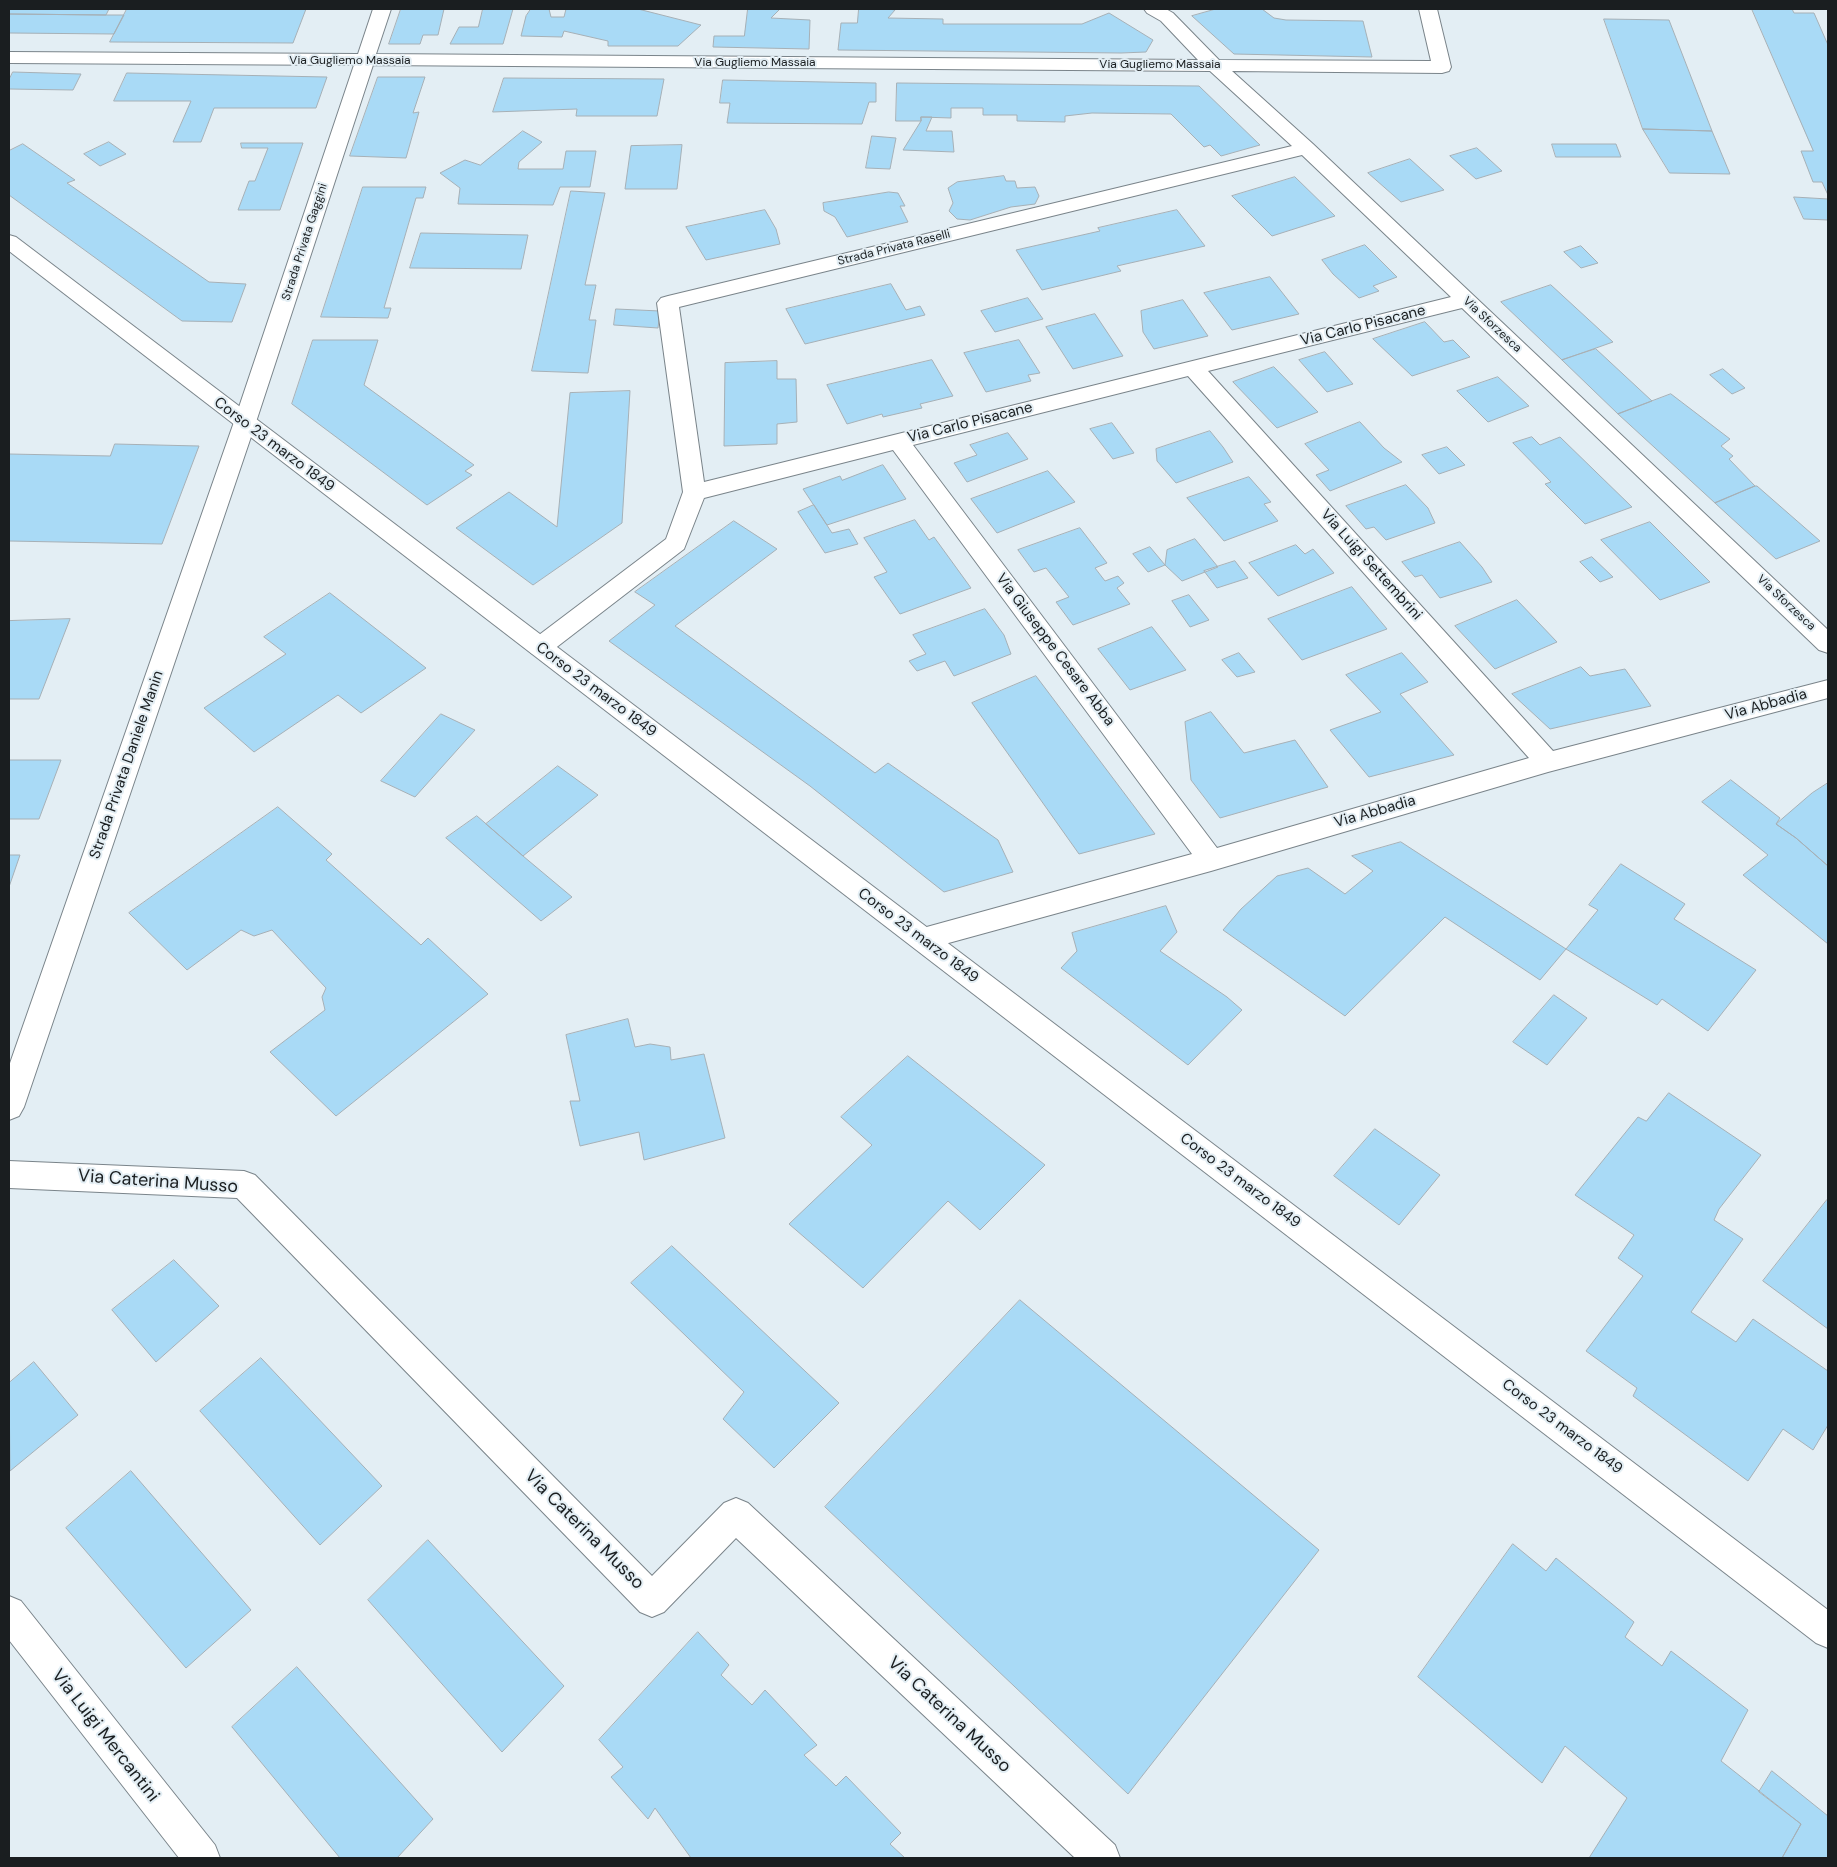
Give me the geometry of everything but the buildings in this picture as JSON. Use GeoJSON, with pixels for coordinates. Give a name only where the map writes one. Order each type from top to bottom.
{"type":"FeatureCollection","features":[{"type":"Feature","properties":{"kind":"street","name":"Strada Privata Gaggini"},"geometry":{"type":"LineString","coordinates":[[245,422],[382,9]]}},
{"type":"Feature","properties":{"kind":"street","name":"Via Sforzesca"},"geometry":{"type":"LineString","coordinates":[[1153,9],[1167,17],[1214,65],[1306,148],[1828,644]]}},
{"type":"Feature","properties":{"kind":"street","name":"Via Gugliemo Massaia"},"geometry":{"type":"LineString","coordinates":[[9,57],[365,61],[1442,67],[1428,9]]}},
{"type":"Feature","properties":{"kind":"street","name":"Strada Privata Raselli"},"geometry":{"type":"LineString","coordinates":[[694,492],[668,303],[1306,148]]}},
{"type":"Feature","properties":{"kind":"street","name":"Corso 23 marzo 1849"},"geometry":{"type":"LineString","coordinates":[[9,241],[1828,1631]]}},
{"type":"Feature","properties":{"kind":"street","name":"Via Carlo Pisacane"},"geometry":{"type":"LineString","coordinates":[[694,492],[1466,300]]}},
{"type":"Feature","properties":{"kind":"street","name":"Via Luigi Settembrini"},"geometry":{"type":"LineString","coordinates":[[1193,368],[1548,762]]}},
{"type":"Feature","properties":{"kind":"street","name":"Strada Privata Daniele Manin"},"geometry":{"type":"LineString","coordinates":[[9,1107],[245,422]]}},
{"type":"Feature","properties":{"kind":"street","name":"Via Giuseppe Cesare Abba"},"geometry":{"type":"LineString","coordinates":[[898,441],[1211,860]]}},
{"type":"Feature","properties":{"kind":"street"},"geometry":{"type":"LineString","coordinates":[[540,647],[676,543],[694,492]]}},
{"type":"Feature","properties":{"kind":"street","name":"Via Abbadia"},"geometry":{"type":"LineString","coordinates":[[923,939],[1211,860],[1548,762],[1828,689]]}},
{"type":"Feature","properties":{"kind":"street","name":"Via Caterina Musso"},"geometry":{"type":"LineString","coordinates":[[9,1174],[244,1185],[652,1600],[736,1515],[1102,1858]]}},
{"type":"Feature","properties":{"kind":"street","name":"Via Luigi Mercantini"},"geometry":{"type":"LineString","coordinates":[[9,1613],[202,1858]]}}]}
